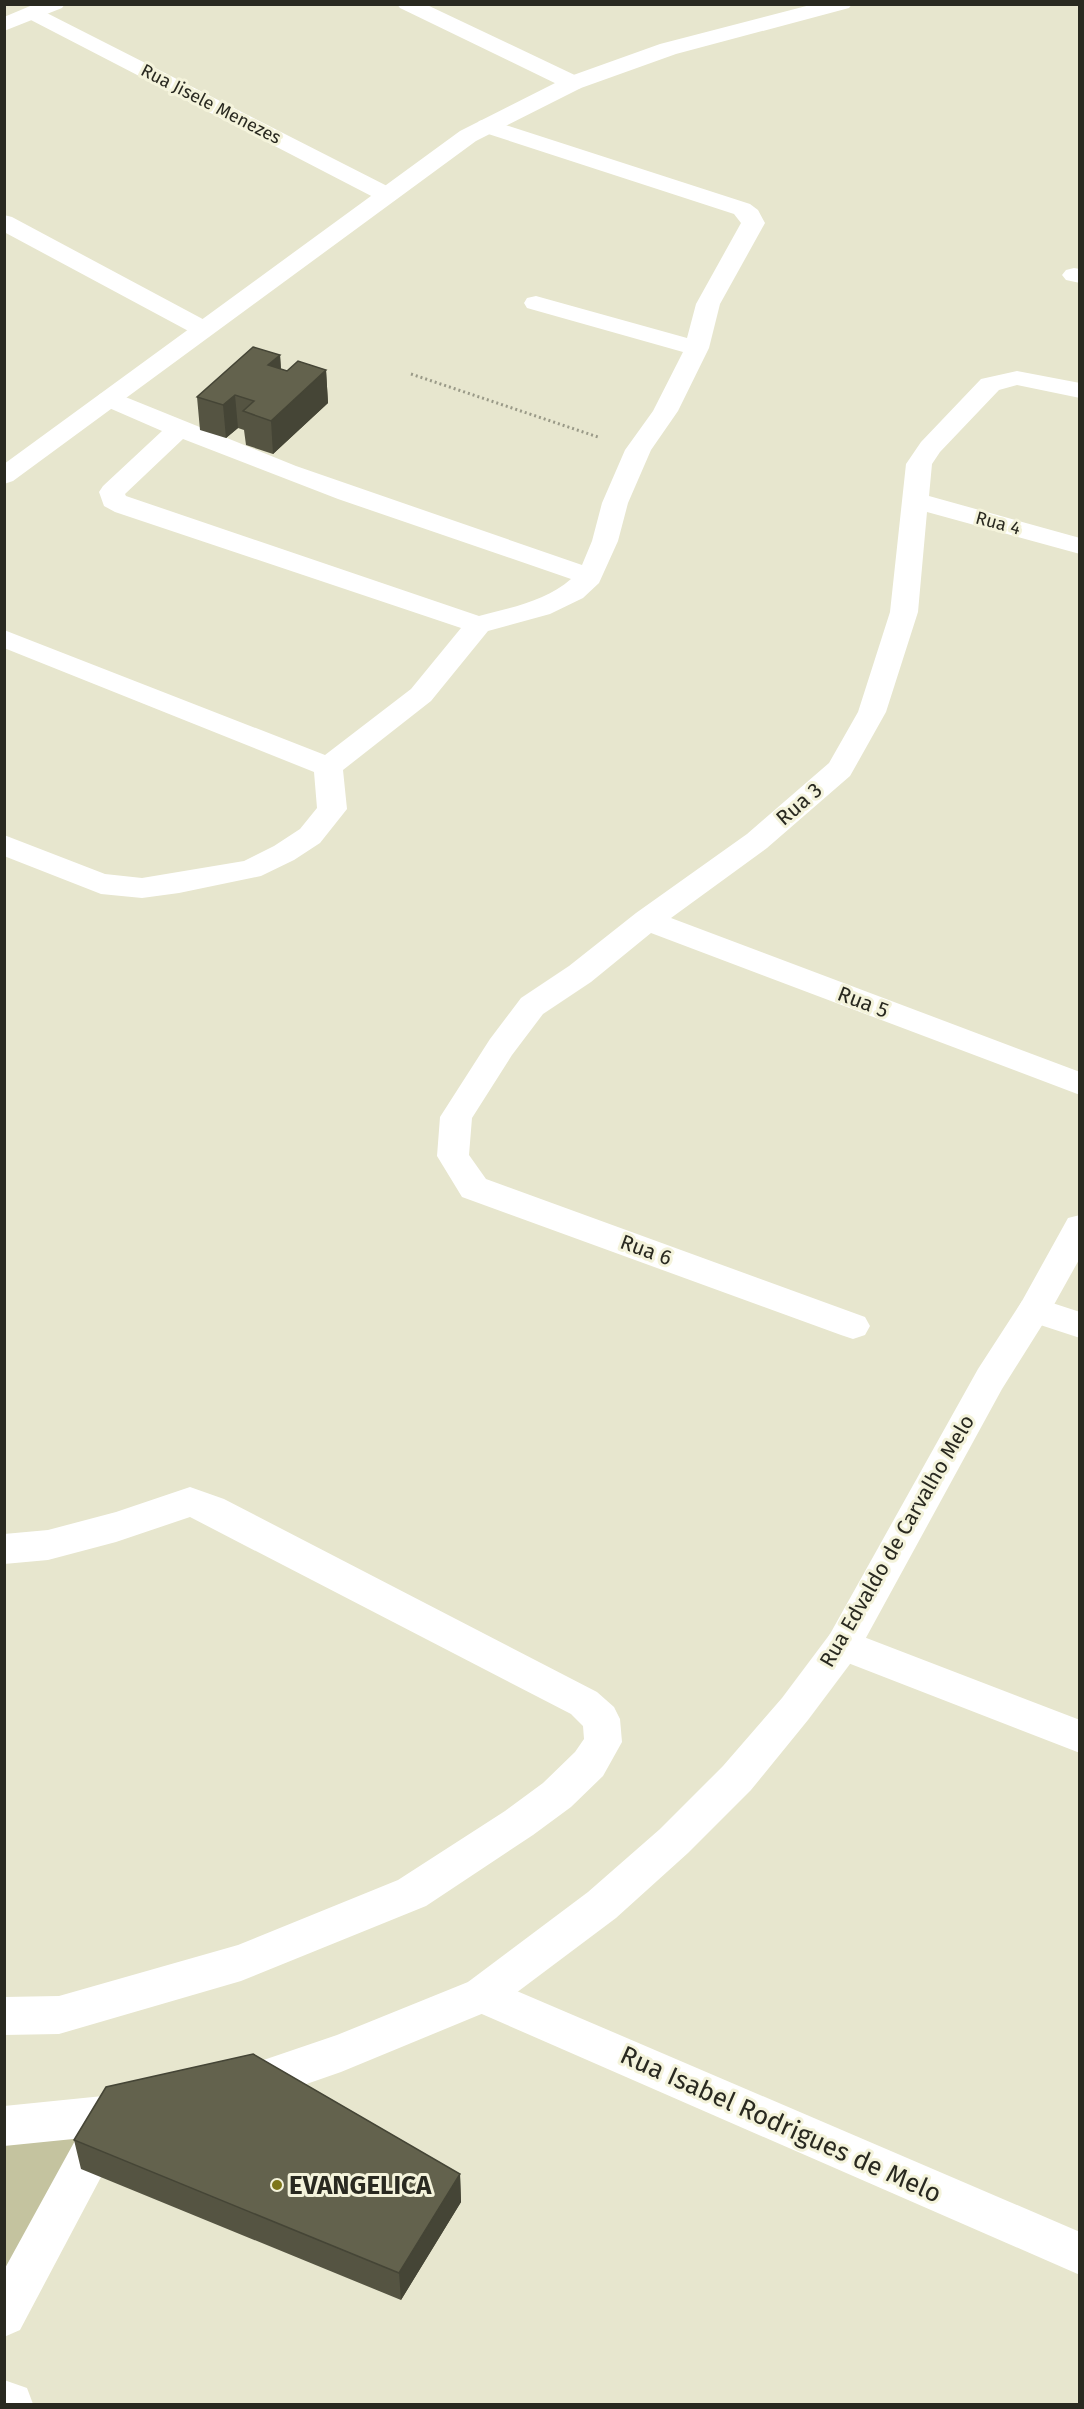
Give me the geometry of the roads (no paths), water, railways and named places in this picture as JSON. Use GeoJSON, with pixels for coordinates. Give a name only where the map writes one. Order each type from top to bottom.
{"type":"FeatureCollection","features":[{"type":"Feature","properties":{"kind":"street"},"geometry":{"type":"LineString","coordinates":[[407,4],[573,83]]}},
{"type":"Feature","properties":{"kind":"street"},"geometry":{"type":"LineString","coordinates":[[4,476],[468,136],[573,83],[668,49],[815,7],[842,4]]}},
{"type":"Feature","properties":{"kind":"street"},"geometry":{"type":"LineString","coordinates":[[4,25],[45,9]]}},
{"type":"Feature","properties":{"kind":"street","name":"Rua Jisele Menezes"},"geometry":{"type":"LineString","coordinates":[[45,9],[387,195]]}},
{"type":"Feature","properties":{"kind":"street"},"geometry":{"type":"LineString","coordinates":[[178,430],[112,492],[113,500],[124,506],[477,625],[540,608],[573,592],[590,577],[615,503],[638,450],[665,411],[697,348],[708,304],[753,223],[750,215],[742,209],[487,126]]}},
{"type":"Feature","properties":{"kind":"street"},"geometry":{"type":"LineString","coordinates":[[4,222],[203,329]]}},
{"type":"Feature","properties":{"kind":"street"},"geometry":{"type":"LineString","coordinates":[[536,303],[697,348]]}},
{"type":"Feature","properties":{"kind":"street","name":"Rua 3"},"geometry":{"type":"LineString","coordinates":[[453,1156],[456,1117],[501,1047],[532,1006],[580,974],[646,920],[757,841],[840,770],[872,712],[888,667],[903,612],[919,464],[930,447],[990,384],[1017,378],[1080,391]]}},
{"type":"Feature","properties":{"kind":"street"},"geometry":{"type":"LineString","coordinates":[[109,399],[178,430],[290,474],[590,577]]}},
{"type":"Feature","properties":{"kind":"street","name":"Rua 4"},"geometry":{"type":"LineString","coordinates":[[916,501],[1080,546]]}},
{"type":"Feature","properties":{"kind":"street"},"geometry":{"type":"LineString","coordinates":[[328,767],[421,694],[477,625]]}},
{"type":"Feature","properties":{"kind":"street"},"geometry":{"type":"LineString","coordinates":[[4,638],[328,767]]}},
{"type":"Feature","properties":{"kind":"street"},"geometry":{"type":"LineString","coordinates":[[4,845],[101,884],[142,888],[251,869],[284,853],[310,836],[332,809],[328,767]]}},
{"type":"Feature","properties":{"kind":"street","name":"Rua 5"},"geometry":{"type":"LineString","coordinates":[[646,920],[1080,1084]]}},
{"type":"Feature","properties":{"kind":"street","name":"Rua 6"},"geometry":{"type":"LineString","coordinates":[[453,1156],[474,1188],[853,1326]]}},
{"type":"Feature","properties":{"kind":"street","name":"Rua Edvaldo de Carvalho Melo"},"geometry":{"type":"LineString","coordinates":[[213,2093],[257,2083],[340,2054],[482,1995],[602,1905],[674,1841],[737,1778],[795,1709],[843,1645],[990,1379],[1034,1310],[1080,1227]]}},
{"type":"Feature","properties":{"kind":"street"},"geometry":{"type":"LineString","coordinates":[[1034,1310],[1080,1325]]}},
{"type":"Feature","properties":{"kind":"street"},"geometry":{"type":"LineString","coordinates":[[4,1549],[48,1545],[116,1527],[190,1502],[211,1509],[584,1703],[601,1719],[603,1742],[589,1764],[557,1796],[412,1893],[241,1963],[58,2015],[4,2016]]}},
{"type":"Feature","properties":{"kind":"street"},"geometry":{"type":"LineString","coordinates":[[843,1645],[1080,1737]]}},
{"type":"Feature","properties":{"kind":"street","name":"Rua Isabel Rodrigues de Melo"},"geometry":{"type":"LineString","coordinates":[[482,1995],[1080,2254]]}},
{"type":"Feature","properties":{"kind":"street"},"geometry":{"type":"LineString","coordinates":[[4,2126],[113,2115],[168,2103]]}},
{"type":"Feature","properties":{"kind":"street"},"geometry":{"type":"LineString","coordinates":[[4,2314],[81,2169],[113,2115]]}},
{"type":"Feature","properties":{"kind":"street"},"geometry":{"type":"LineString","coordinates":[[4,2402],[11,2404]]}},
{"type":"Feature","properties":{"kind":"place","name":"EVANGELICA"},"geometry":{"type":"Point","coordinates":[277,2185]}}]}
